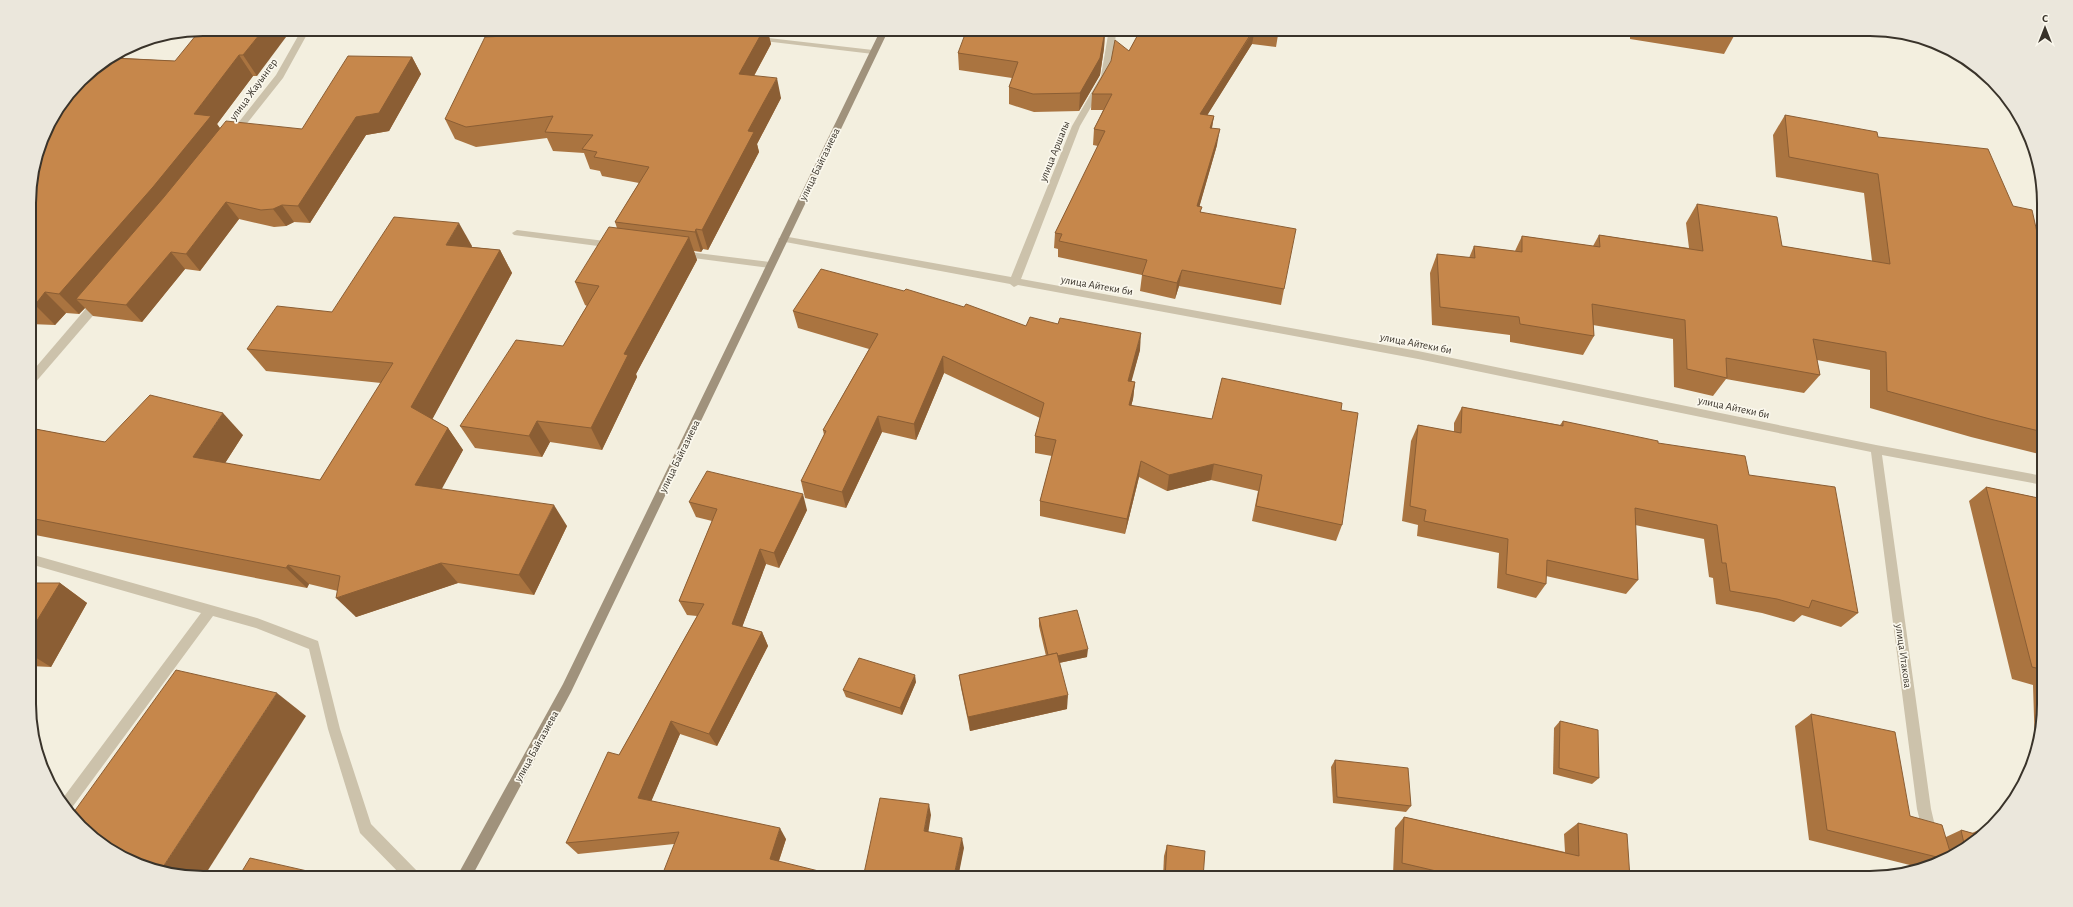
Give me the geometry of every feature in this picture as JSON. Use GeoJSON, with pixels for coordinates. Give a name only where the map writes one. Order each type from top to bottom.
{"type":"FeatureCollection","features":[{"type":"Feature","properties":{"kind":"main road","name":"улица Байгазиева"},"geometry":{"type":"LineString","coordinates":[[468,871],[567,688],[782,239],[882,36]]}},
{"type":"Feature","properties":{"kind":"street","name":"улица Жауынгер"},"geometry":{"type":"LineString","coordinates":[[227,144],[280,76],[302,36]]}},
{"type":"Feature","properties":{"kind":"street","name":"улица Аршалы"},"geometry":{"type":"LineString","coordinates":[[1014,283],[1076,126],[1105,76],[1112,36]]}},
{"type":"Feature","properties":{"kind":"street"},"geometry":{"type":"LineString","coordinates":[[749,37],[874,52]]}},
{"type":"Feature","properties":{"kind":"street"},"geometry":{"type":"LineString","coordinates":[[517,233],[620,246]]}},
{"type":"Feature","properties":{"kind":"street","name":"улица Айтеки би"},"geometry":{"type":"LineString","coordinates":[[782,239],[1014,283],[1418,355],[1876,449],[2037,479]]}},
{"type":"Feature","properties":{"kind":"street"},"geometry":{"type":"LineString","coordinates":[[667,252],[770,265]]}},
{"type":"Feature","properties":{"kind":"street"},"geometry":{"type":"LineString","coordinates":[[36,374],[103,296]]}},
{"type":"Feature","properties":{"kind":"street","name":"улица Итакова"},"geometry":{"type":"LineString","coordinates":[[1876,449],[1924,809],[1936,857]]}},
{"type":"Feature","properties":{"kind":"street"},"geometry":{"type":"LineString","coordinates":[[36,561],[257,623],[314,645],[334,729],[365,828],[407,871]]}},
{"type":"Feature","properties":{"kind":"street"},"geometry":{"type":"LineString","coordinates":[[68,802],[210,610]]}},
{"type":"Feature","properties":{"kind":"building"},"geometry":{"type":"Polygon","coordinates":[[[195,36],[258,36],[243,55],[239,55],[194,114],[211,116],[153,187],[59,294],[45,292],[36,304],[37,181],[45,149],[58,119],[77,93],[93,77],[119,58],[175,61],[195,36]]]}},
{"type":"Feature","properties":{"kind":"building"},"geometry":{"type":"Polygon","coordinates":[[[760,36],[739,74],[777,78],[748,131],[754,132],[702,230],[696,229],[695,232],[615,222],[649,167],[594,157],[597,152],[582,149],[593,135],[545,132],[553,116],[466,127],[445,119],[485,37],[760,36]]]}},
{"type":"Feature","properties":{"kind":"building"},"geometry":{"type":"Polygon","coordinates":[[[964,36],[1104,36],[1100,58],[1080,93],[1033,94],[1009,87],[1018,62],[958,53],[964,36]]]}},
{"type":"Feature","properties":{"kind":"building"},"geometry":{"type":"Polygon","coordinates":[[[1137,36],[1250,36],[1200,114],[1214,116],[1210,128],[1220,129],[1197,206],[1202,207],[1200,212],[1296,229],[1284,289],[1182,270],[1177,283],[1142,275],[1147,260],[1059,241],[1062,234],[1055,233],[1105,131],[1094,129],[1112,94],[1092,94],[1111,61],[1115,40],[1129,51],[1137,36]]]}},
{"type":"Feature","properties":{"kind":"building"},"geometry":{"type":"Polygon","coordinates":[[[348,56],[412,57],[379,113],[356,117],[298,206],[282,205],[273,209],[261,210],[226,202],[186,254],[171,252],[126,305],[76,299],[164,197],[226,121],[302,129],[348,56]]]}},
{"type":"Feature","properties":{"kind":"building"},"geometry":{"type":"Polygon","coordinates":[[[1785,115],[1877,132],[1878,137],[1988,149],[2013,206],[2032,210],[2037,232],[2037,431],[1887,391],[1886,352],[1813,339],[1820,375],[1726,358],[1727,378],[1687,369],[1685,320],[1592,304],[1594,336],[1520,324],[1519,317],[1440,307],[1437,254],[1475,258],[1474,246],[1522,252],[1522,236],[1600,247],[1599,235],[1703,251],[1697,204],[1777,217],[1782,246],[1890,264],[1878,174],[1789,157],[1785,115]]]}},
{"type":"Feature","properties":{"kind":"building"},"geometry":{"type":"Polygon","coordinates":[[[394,217],[459,223],[446,245],[500,250],[411,407],[448,428],[415,485],[554,505],[519,575],[441,563],[336,598],[340,576],[288,565],[286,568],[36,519],[36,429],[105,442],[150,395],[223,413],[193,457],[320,480],[393,363],[247,349],[277,306],[332,312],[394,217]]]}},
{"type":"Feature","properties":{"kind":"building"},"geometry":{"type":"Polygon","coordinates":[[[609,227],[689,237],[624,354],[628,355],[591,428],[537,421],[529,436],[460,426],[516,340],[563,346],[599,286],[575,282],[609,227]]]}},
{"type":"Feature","properties":{"kind":"building"},"geometry":{"type":"Polygon","coordinates":[[[821,269],[904,291],[906,289],[964,307],[966,304],[1026,326],[1030,317],[1058,324],[1060,318],[1141,333],[1128,381],[1135,382],[1129,405],[1212,419],[1222,378],[1342,403],[1341,410],[1358,413],[1342,525],[1256,506],[1262,475],[1214,464],[1169,475],[1141,461],[1127,519],[1040,501],[1056,440],[1035,436],[1044,403],[943,356],[914,424],[878,416],[842,492],[801,481],[826,431],[823,430],[878,334],[793,311],[821,269]]]}},
{"type":"Feature","properties":{"kind":"building"},"geometry":{"type":"Polygon","coordinates":[[[1462,407],[1563,426],[1563,421],[1658,441],[1658,443],[1745,456],[1749,475],[1835,487],[1858,613],[1812,600],[1809,608],[1777,599],[1730,591],[1726,563],[1722,563],[1717,525],[1635,508],[1638,580],[1547,560],[1546,584],[1506,574],[1508,539],[1424,521],[1426,510],[1410,506],[1418,425],[1461,433],[1462,407]]]}},
{"type":"Feature","properties":{"kind":"building"},"geometry":{"type":"Polygon","coordinates":[[[707,471],[803,494],[774,553],[760,549],[732,624],[762,632],[709,734],[671,721],[638,798],[780,828],[770,859],[819,871],[664,871],[679,832],[566,843],[608,752],[619,755],[704,604],[679,601],[717,509],[689,502],[707,471]]]}},
{"type":"Feature","properties":{"kind":"building"},"geometry":{"type":"Polygon","coordinates":[[[1986,487],[2037,498],[2037,668],[2032,667],[1986,487]]]}},
{"type":"Feature","properties":{"kind":"building"},"geometry":{"type":"Polygon","coordinates":[[[36,583],[60,583],[36,622],[36,583]]]}},
{"type":"Feature","properties":{"kind":"building"},"geometry":{"type":"Polygon","coordinates":[[[1077,610],[1088,649],[1057,656],[1057,653],[1048,655],[1039,618],[1077,610]]]}},
{"type":"Feature","properties":{"kind":"building"},"geometry":{"type":"Polygon","coordinates":[[[1057,653],[1068,695],[968,717],[959,675],[1057,653]]]}},
{"type":"Feature","properties":{"kind":"building"},"geometry":{"type":"Polygon","coordinates":[[[859,658],[915,675],[900,708],[843,690],[859,658]]]}},
{"type":"Feature","properties":{"kind":"building"},"geometry":{"type":"Polygon","coordinates":[[[176,670],[277,693],[164,866],[149,862],[119,849],[93,830],[75,811],[176,670]]]}},
{"type":"Feature","properties":{"kind":"building"},"geometry":{"type":"Polygon","coordinates":[[[1811,714],[1895,732],[1910,816],[1942,825],[1950,851],[1937,857],[1827,830],[1811,714]]]}},
{"type":"Feature","properties":{"kind":"building"},"geometry":{"type":"Polygon","coordinates":[[[1560,721],[1598,730],[1599,778],[1559,768],[1560,721]]]}},
{"type":"Feature","properties":{"kind":"building"},"geometry":{"type":"Polygon","coordinates":[[[1335,760],[1408,768],[1411,806],[1337,797],[1335,760]]]}},
{"type":"Feature","properties":{"kind":"building"},"geometry":{"type":"Polygon","coordinates":[[[880,798],[929,804],[924,831],[962,838],[955,871],[864,871],[880,798]]]}},
{"type":"Feature","properties":{"kind":"building"},"geometry":{"type":"Polygon","coordinates":[[[1404,817],[1579,856],[1578,823],[1627,834],[1630,871],[1436,871],[1402,863],[1404,817]]]}},
{"type":"Feature","properties":{"kind":"building"},"geometry":{"type":"Polygon","coordinates":[[[1961,830],[1975,834],[1972,836],[1964,842],[1961,830]]]}},
{"type":"Feature","properties":{"kind":"building"},"geometry":{"type":"Polygon","coordinates":[[[1167,845],[1205,851],[1204,871],[1165,871],[1167,845]]]}},
{"type":"Feature","properties":{"kind":"building"},"geometry":{"type":"Polygon","coordinates":[[[250,858],[307,871],[242,871],[250,858]]]}}]}
